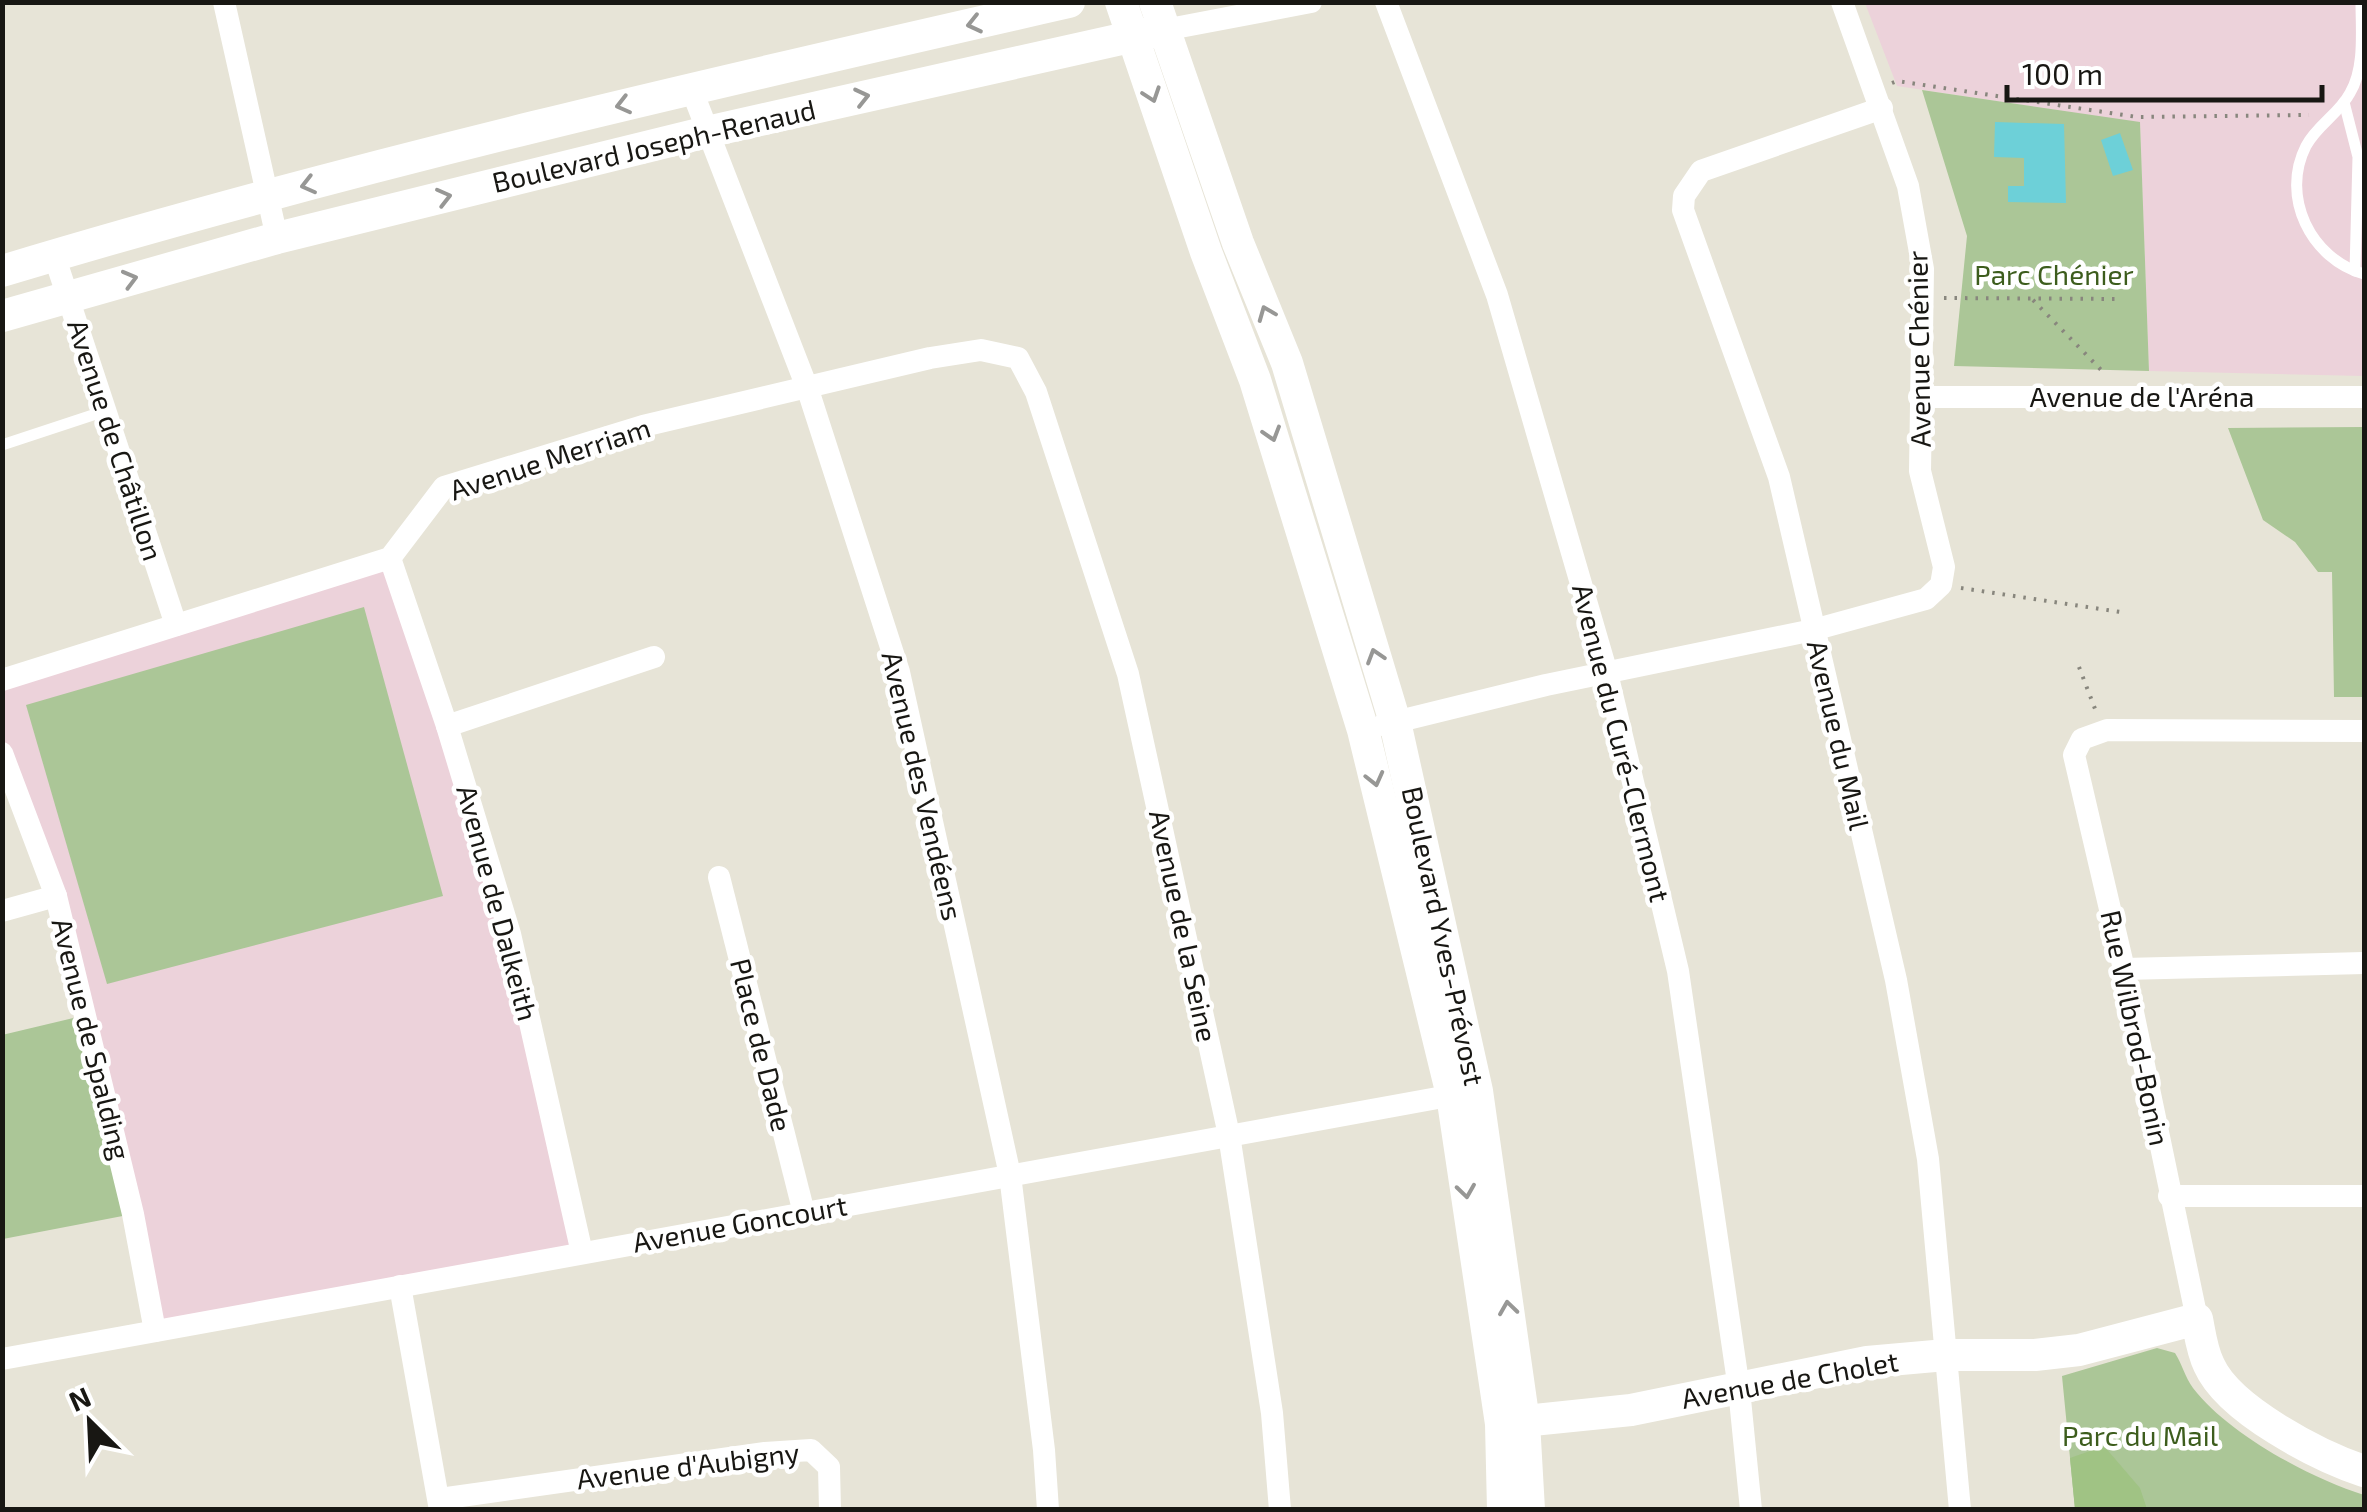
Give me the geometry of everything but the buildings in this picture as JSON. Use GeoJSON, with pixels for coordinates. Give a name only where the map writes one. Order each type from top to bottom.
{"type":"FeatureCollection","features":[{"type":"Feature","properties":{"kind":"street"},"geometry":{"type":"LineString","coordinates":[[224,2],[278,238]]}},
{"type":"Feature","properties":{"kind":"street","name":"Boulevard Joseph-Renaud"},"geometry":{"type":"LineString","coordinates":[[2,271],[266,196],[691,88],[1069,2]]}},
{"type":"Feature","properties":{"kind":"street","name":"Boulevard Yves-Prévost"},"geometry":{"type":"LineString","coordinates":[[1121,2],[1150,23],[1290,376],[1396,722],[1464,1093],[1512,1423],[1529,1510]]}},
{"type":"Feature","properties":{"kind":"street","name":"Boulevard Joseph-Renaud"},"geometry":{"type":"LineString","coordinates":[[2,316],[278,238],[1150,23],[1311,2]]}},
{"type":"Feature","properties":{"kind":"street","name":"Avenue du Curé-Clermont"},"geometry":{"type":"LineString","coordinates":[[1386,2],[1497,295],[1608,673],[1678,970],[1738,1389],[1751,1510]]}},
{"type":"Feature","properties":{"kind":"street","name":"Avenue Chénier"},"geometry":{"type":"LineString","coordinates":[[1842,2],[1908,186],[1923,269],[1920,471],[1944,568],[1941,586]]}},
{"type":"Feature","properties":{"kind":"street","name":"Boulevard Yves-Prévost"},"geometry":{"type":"LineString","coordinates":[[1150,23],[1206,252],[1257,388],[1364,730],[1464,1093]]}},
{"type":"Feature","properties":{"kind":"street","name":"Avenue des Vendéens"},"geometry":{"type":"LineString","coordinates":[[691,88],[808,390],[898,672],[1010,1176],[1048,1510]]}},
{"type":"Feature","properties":{"kind":"street","name":"Avenue du Mail"},"geometry":{"type":"LineString","coordinates":[[1879,98],[1701,172],[1684,196],[1683,210],[1779,477],[1896,980],[1928,1160],[1960,1510]]}},
{"type":"Feature","properties":{"kind":"street","name":"Avenue de Châtillon"},"geometry":{"type":"LineString","coordinates":[[54,255],[176,625]]}},
{"type":"Feature","properties":{"kind":"street","name":"Avenue Merriam"},"geometry":{"type":"LineString","coordinates":[[390,558],[444,487],[643,426],[808,390],[930,358],[981,350],[1018,358]]}},
{"type":"Feature","properties":{"kind":"street","name":"Avenue de la Seine"},"geometry":{"type":"LineString","coordinates":[[1018,358],[1036,392],[1128,674],[1229,1136],[1272,1414],[1280,1510]]}},
{"type":"Feature","properties":{"kind":"street"},"geometry":{"type":"LineString","coordinates":[[1257,388],[1290,376]]}},
{"type":"Feature","properties":{"kind":"street","name":"Avenue de l'Aréna"},"geometry":{"type":"LineString","coordinates":[[1919,397],[2364,397]]}},
{"type":"Feature","properties":{"kind":"street"},"geometry":{"type":"LineString","coordinates":[[2,680],[390,558]]}},
{"type":"Feature","properties":{"kind":"street","name":"Avenue de Dalkeith"},"geometry":{"type":"LineString","coordinates":[[390,558],[447,726],[510,934],[582,1253]]}},
{"type":"Feature","properties":{"kind":"street"},"geometry":{"type":"LineString","coordinates":[[1364,730],[1813,630],[1926,598],[1941,586]]}},
{"type":"Feature","properties":{"kind":"street"},"geometry":{"type":"LineString","coordinates":[[447,726],[654,656]]}},
{"type":"Feature","properties":{"kind":"street"},"geometry":{"type":"LineString","coordinates":[[2107,730],[2364,731]]}},
{"type":"Feature","properties":{"kind":"street","name":"Rue Wilbrod-Bonin"},"geometry":{"type":"LineString","coordinates":[[2107,730],[2082,739],[2074,755],[2124,969],[2197,1319]]}},
{"type":"Feature","properties":{"kind":"street","name":"Avenue de Spalding"},"geometry":{"type":"LineString","coordinates":[[2,754],[56,896],[133,1214],[155,1331]]}},
{"type":"Feature","properties":{"kind":"street","name":"Place de Dade"},"geometry":{"type":"LineString","coordinates":[[719,877],[804,1213]]}},
{"type":"Feature","properties":{"kind":"street"},"geometry":{"type":"LineString","coordinates":[[2,910],[56,896]]}},
{"type":"Feature","properties":{"kind":"street"},"geometry":{"type":"LineString","coordinates":[[2124,969],[2364,964]]}},
{"type":"Feature","properties":{"kind":"street","name":"Avenue Goncourt"},"geometry":{"type":"LineString","coordinates":[[2,1358],[1464,1093]]}},
{"type":"Feature","properties":{"kind":"street"},"geometry":{"type":"LineString","coordinates":[[2169,1196],[2364,1196]]}},
{"type":"Feature","properties":{"kind":"street"},"geometry":{"type":"LineString","coordinates":[[400,1286],[440,1504]]}},
{"type":"Feature","properties":{"kind":"street"},"geometry":{"type":"LineString","coordinates":[[2197,1319],[2209,1366],[2219,1382],[2280,1431],[2316,1453],[2364,1471]]}},
{"type":"Feature","properties":{"kind":"street","name":"Avenue de Cholet"},"geometry":{"type":"LineString","coordinates":[[1512,1423],[1630,1410],[1867,1362],[2078,1350],[2197,1319]]}},
{"type":"Feature","properties":{"kind":"street","name":"Boulevard Yves-Prévost"},"geometry":{"type":"LineString","coordinates":[[1503,1510],[1512,1423]]}},
{"type":"Feature","properties":{"kind":"street","name":"Avenue d'Aubigny"},"geometry":{"type":"LineString","coordinates":[[440,1504],[746,1455],[812,1450],[829,1467],[830,1510]]}},
{"type":"Feature","properties":{"kind":"lane"},"geometry":{"type":"LineString","coordinates":[[2344,102],[2358,157],[2360,272],[2325,253],[2307,230],[2298,203],[2297,174],[2306,146],[2352,92],[2360,57],[2361,2]]}},
{"type":"Feature","properties":{"kind":"lane"},"geometry":{"type":"LineString","coordinates":[[2,445],[105,412]]}},
{"type":"Feature","properties":{"kind":"path"},"geometry":{"type":"LineString","coordinates":[[1879,98],[1897,80],[2137,118],[2334,114]]}},
{"type":"Feature","properties":{"kind":"path"},"geometry":{"type":"LineString","coordinates":[[1924,298],[2120,299]]}},
{"type":"Feature","properties":{"kind":"path"},"geometry":{"type":"LineString","coordinates":[[2034,300],[2127,397]]}},
{"type":"Feature","properties":{"kind":"path"},"geometry":{"type":"LineString","coordinates":[[1941,586],[2128,614]]}},
{"type":"Feature","properties":{"kind":"path"},"geometry":{"type":"LineString","coordinates":[[2078,667],[2107,730]]}},
{"type":"Feature","properties":{"kind":"shaded area"},"geometry":{"type":"Polygon","coordinates":[[[1865,3],[2364,3],[2364,376],[2149,371],[2140,123],[1897,86],[1865,3]]]}},
{"type":"Feature","properties":{"kind":"shaded area"},"geometry":{"type":"Polygon","coordinates":[[[390,558],[447,726],[582,1253],[155,1331],[86,1015],[3,754],[3,680],[390,558]]]}},
{"type":"Feature","properties":{"kind":"green space","name":"Parc Chénier"},"geometry":{"type":"Polygon","coordinates":[[[1922,90],[2140,122],[2149,371],[1954,366],[1967,236],[1922,90]]]}},
{"type":"Feature","properties":{"kind":"green space"},"geometry":{"type":"Polygon","coordinates":[[[2364,427],[2364,697],[2334,697],[2332,572],[2318,572],[2295,542],[2263,520],[2228,428],[2364,427]]]}},
{"type":"Feature","properties":{"kind":"green space"},"geometry":{"type":"Polygon","coordinates":[[[364,607],[443,896],[107,984],[26,705],[364,607]]]}},
{"type":"Feature","properties":{"kind":"green space"},"geometry":{"type":"Polygon","coordinates":[[[86,1015],[133,1214],[3,1239],[2,1035],[86,1015]]]}},
{"type":"Feature","properties":{"kind":"green space","name":"Parc du Mail"},"geometry":{"type":"Polygon","coordinates":[[[2157,1348],[2175,1353],[2193,1388],[2227,1422],[2295,1466],[2364,1495],[2364,1509],[2075,1509],[2062,1376],[2157,1348]]]}},
{"type":"Feature","properties":{"kind":"green space"},"geometry":{"type":"Polygon","coordinates":[[[2104,1446],[2140,1488],[2147,1509],[2075,1509],[2070,1458],[2104,1446]]]}},
{"type":"Feature","properties":{"kind":"water"},"geometry":{"type":"Polygon","coordinates":[[[1995,122],[2064,124],[2066,203],[2008,202],[2008,186],[2024,186],[2024,158],[1994,157],[1995,122]]]}},
{"type":"Feature","properties":{"kind":"water"},"geometry":{"type":"Polygon","coordinates":[[[2120,133],[2133,170],[2113,176],[2101,140],[2120,133]]]}}]}
